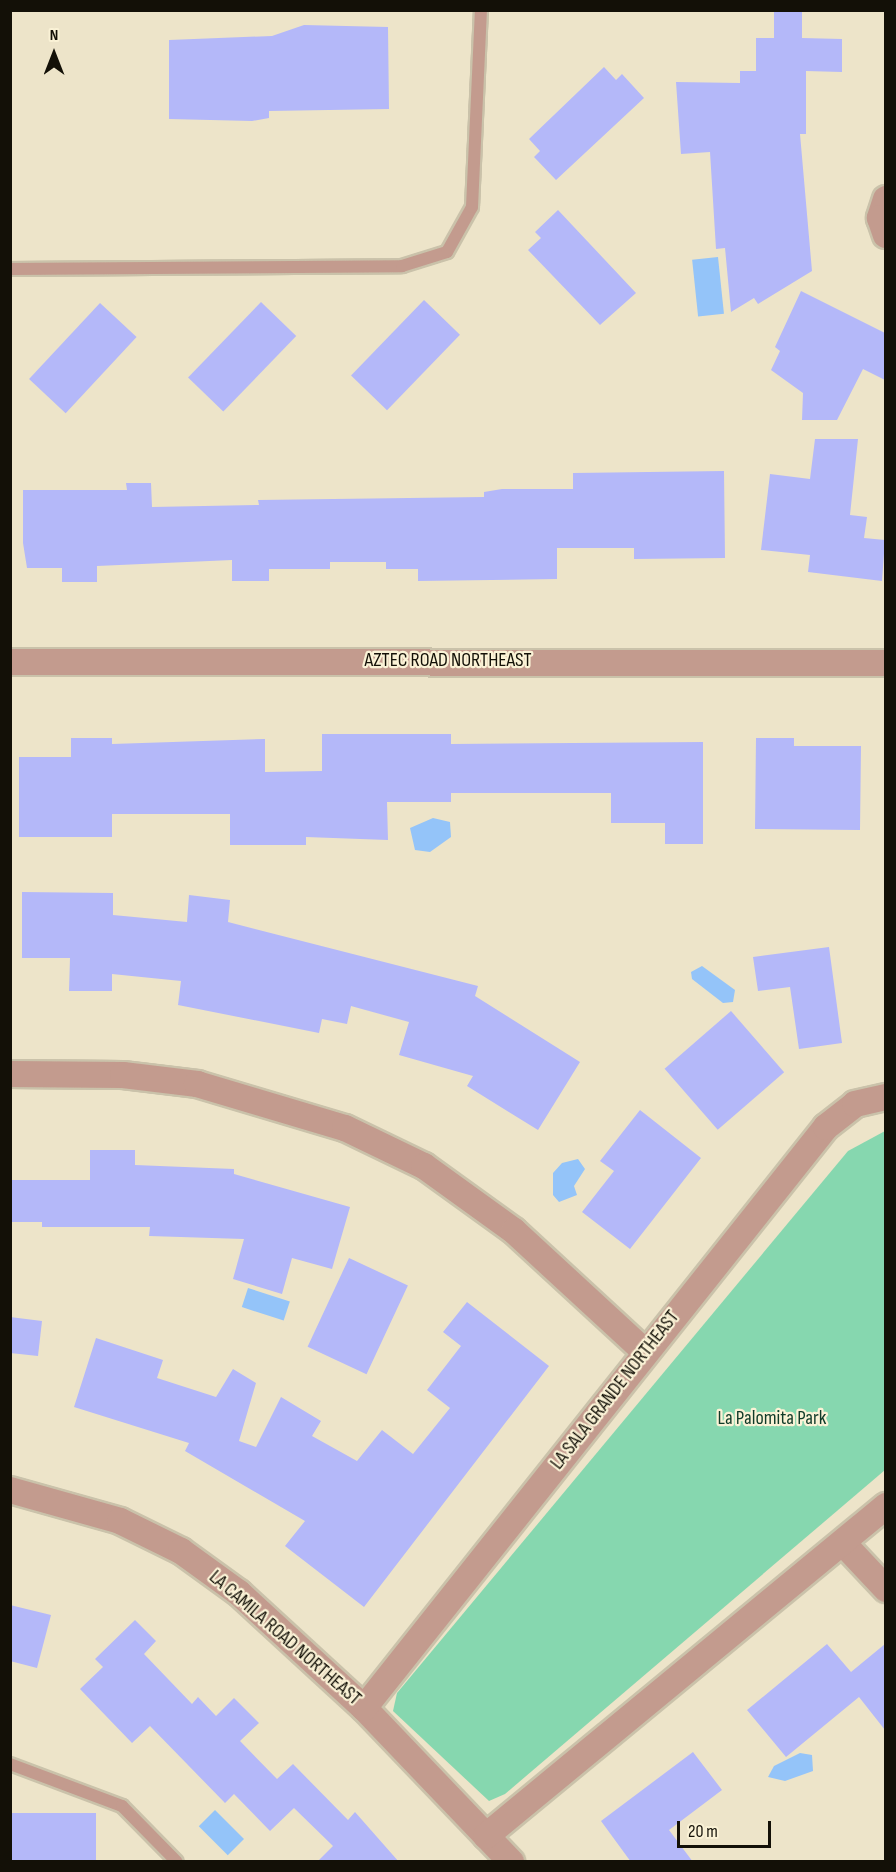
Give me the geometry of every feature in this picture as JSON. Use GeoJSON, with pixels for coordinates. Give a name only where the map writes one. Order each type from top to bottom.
{"type":"FeatureCollection","features":[{"type":"Feature","properties":{"kind":"street"},"geometry":{"type":"LineString","coordinates":[[885,199],[880,218],[885,235]]}},
{"type":"Feature","properties":{"kind":"street","name":"AZTEC ROAD NORTHEAST"},"geometry":{"type":"LineString","coordinates":[[10,662],[885,663]]}},
{"type":"Feature","properties":{"kind":"street"},"geometry":{"type":"LineString","coordinates":[[10,1074],[123,1075],[197,1084],[345,1128],[424,1166],[514,1232],[645,1352]]}},
{"type":"Feature","properties":{"kind":"street","name":"LA SALA GRANDE NORTHEAST"},"geometry":{"type":"LineString","coordinates":[[364,1708],[826,1127],[855,1104],[885,1097]]}},
{"type":"Feature","properties":{"kind":"street","name":"LA CAMILA ROAD NORTHEAST"},"geometry":{"type":"LineString","coordinates":[[10,1490],[120,1521],[181,1551],[239,1593],[364,1708],[511,1862]]}},
{"type":"Feature","properties":{"kind":"street"},"geometry":{"type":"LineString","coordinates":[[486,1836],[885,1506]]}},
{"type":"Feature","properties":{"kind":"street"},"geometry":{"type":"LineString","coordinates":[[843,1543],[885,1589]]}},
{"type":"Feature","properties":{"kind":"lane"},"geometry":{"type":"LineString","coordinates":[[10,269],[402,266],[447,252],[472,207],[481,10]]}},
{"type":"Feature","properties":{"kind":"lane"},"geometry":{"type":"LineString","coordinates":[[10,1764],[122,1806],[177,1862]]}},
{"type":"Feature","properties":{"kind":"green space","name":"La Palomita Park"},"geometry":{"type":"Polygon","coordinates":[[[885,1131],[885,1470],[505,1794],[489,1801],[393,1711],[397,1693],[848,1151],[885,1131]]]}},
{"type":"Feature","properties":{"kind":"water"},"geometry":{"type":"Polygon","coordinates":[[[718,257],[724,314],[698,316],[692,260],[718,257]]]}},
{"type":"Feature","properties":{"kind":"water"},"geometry":{"type":"Polygon","coordinates":[[[433,818],[450,822],[451,837],[430,852],[415,850],[410,828],[433,818]]]}},
{"type":"Feature","properties":{"kind":"water"},"geometry":{"type":"Polygon","coordinates":[[[702,966],[735,990],[733,1002],[723,1003],[692,979],[691,972],[702,966]]]}},
{"type":"Feature","properties":{"kind":"water"},"geometry":{"type":"Polygon","coordinates":[[[578,1159],[585,1169],[574,1186],[577,1195],[559,1202],[553,1195],[553,1173],[562,1163],[578,1159]]]}},
{"type":"Feature","properties":{"kind":"water"},"geometry":{"type":"Polygon","coordinates":[[[248,1288],[290,1302],[284,1321],[242,1307],[248,1288]]]}},
{"type":"Feature","properties":{"kind":"water"},"geometry":{"type":"Polygon","coordinates":[[[800,1753],[812,1755],[813,1771],[785,1781],[768,1777],[774,1766],[800,1753]]]}},
{"type":"Feature","properties":{"kind":"water"},"geometry":{"type":"Polygon","coordinates":[[[215,1810],[244,1839],[228,1855],[199,1826],[215,1810]]]}},
{"type":"Feature","properties":{"kind":"building"},"geometry":{"type":"Polygon","coordinates":[[[774,10],[802,10],[802,38],[842,39],[842,72],[806,71],[806,134],[800,134],[812,271],[758,304],[754,298],[731,312],[725,248],[716,249],[710,152],[681,154],[676,82],[740,83],[740,71],[756,71],[756,38],[774,38],[774,10]]]}},
{"type":"Feature","properties":{"kind":"building"},"geometry":{"type":"Polygon","coordinates":[[[304,25],[388,27],[389,109],[269,111],[269,118],[252,121],[169,119],[169,40],[272,36],[304,25]]]}},
{"type":"Feature","properties":{"kind":"building"},"geometry":{"type":"Polygon","coordinates":[[[604,67],[616,80],[622,74],[644,98],[556,180],[534,157],[540,151],[529,139],[604,67]]]}},
{"type":"Feature","properties":{"kind":"building"},"geometry":{"type":"Polygon","coordinates":[[[558,210],[636,293],[600,325],[528,250],[541,238],[535,232],[558,210]]]}},
{"type":"Feature","properties":{"kind":"building"},"geometry":{"type":"Polygon","coordinates":[[[801,291],[885,333],[885,380],[863,369],[837,420],[802,420],[803,393],[771,370],[780,351],[775,347],[801,291]]]}},
{"type":"Feature","properties":{"kind":"building"},"geometry":{"type":"Polygon","coordinates":[[[424,300],[460,335],[387,410],[351,376],[424,300]]]}},
{"type":"Feature","properties":{"kind":"building"},"geometry":{"type":"Polygon","coordinates":[[[261,302],[296,336],[223,412],[188,378],[261,302]]]}},
{"type":"Feature","properties":{"kind":"building"},"geometry":{"type":"Polygon","coordinates":[[[100,303],[137,337],[66,413],[29,379],[100,303]]]}},
{"type":"Feature","properties":{"kind":"building"},"geometry":{"type":"Polygon","coordinates":[[[815,439],[858,439],[850,515],[867,517],[864,538],[885,540],[882,581],[808,572],[810,555],[761,550],[770,474],[810,479],[815,439]]]}},
{"type":"Feature","properties":{"kind":"building"},"geometry":{"type":"Polygon","coordinates":[[[724,471],[725,558],[634,559],[634,548],[557,548],[557,579],[418,581],[418,569],[386,569],[386,562],[330,562],[330,569],[269,569],[269,581],[232,581],[232,560],[97,566],[97,582],[62,582],[62,568],[27,568],[23,543],[23,490],[127,490],[126,483],[151,483],[152,507],[259,505],[258,500],[484,497],[484,492],[502,489],[573,489],[573,473],[724,471]]]}},
{"type":"Feature","properties":{"kind":"building"},"geometry":{"type":"Polygon","coordinates":[[[322,734],[451,734],[451,744],[703,742],[703,844],[665,844],[665,823],[611,823],[611,793],[451,793],[451,802],[387,802],[388,840],[306,837],[306,845],[230,845],[230,814],[112,814],[112,837],[19,837],[19,757],[71,757],[71,738],[112,738],[112,744],[265,739],[265,772],[322,771],[322,734]]]}},
{"type":"Feature","properties":{"kind":"building"},"geometry":{"type":"Polygon","coordinates":[[[756,738],[794,738],[794,746],[861,746],[860,830],[755,829],[756,738]]]}},
{"type":"Feature","properties":{"kind":"building"},"geometry":{"type":"Polygon","coordinates":[[[22,892],[113,893],[113,915],[187,922],[189,895],[230,900],[228,922],[478,986],[475,996],[580,1062],[538,1130],[467,1086],[473,1076],[399,1055],[409,1022],[351,1006],[347,1024],[322,1019],[319,1033],[178,1005],[181,981],[112,974],[112,991],[69,991],[70,958],[22,958],[22,892]]]}},
{"type":"Feature","properties":{"kind":"building"},"geometry":{"type":"Polygon","coordinates":[[[829,947],[842,1043],[799,1049],[790,987],[758,991],[753,957],[829,947]]]}},
{"type":"Feature","properties":{"kind":"building"},"geometry":{"type":"Polygon","coordinates":[[[731,1011],[784,1072],[718,1130],[665,1069],[731,1011]]]}},
{"type":"Feature","properties":{"kind":"building"},"geometry":{"type":"Polygon","coordinates":[[[640,1110],[701,1158],[630,1249],[582,1212],[614,1171],[600,1161],[640,1110]]]}},
{"type":"Feature","properties":{"kind":"building"},"geometry":{"type":"Polygon","coordinates":[[[90,1150],[135,1150],[135,1165],[234,1169],[234,1174],[350,1207],[332,1269],[292,1258],[282,1294],[233,1279],[244,1239],[149,1236],[150,1227],[42,1227],[42,1222],[10,1222],[10,1180],[90,1180],[90,1150]]]}},
{"type":"Feature","properties":{"kind":"building"},"geometry":{"type":"Polygon","coordinates":[[[349,1258],[408,1285],[366,1374],[308,1347],[349,1258]]]}},
{"type":"Feature","properties":{"kind":"building"},"geometry":{"type":"Polygon","coordinates":[[[467,1302],[549,1366],[364,1607],[285,1546],[305,1521],[185,1451],[189,1443],[74,1407],[96,1338],[163,1360],[157,1378],[216,1397],[233,1369],[256,1383],[239,1441],[256,1447],[281,1397],[321,1421],[312,1436],[357,1461],[382,1430],[413,1454],[450,1408],[427,1390],[461,1346],[443,1332],[467,1302]]]}},
{"type":"Feature","properties":{"kind":"building"},"geometry":{"type":"Polygon","coordinates":[[[10,1317],[42,1321],[38,1356],[10,1353],[10,1317]]]}},
{"type":"Feature","properties":{"kind":"building"},"geometry":{"type":"Polygon","coordinates":[[[10,1605],[51,1615],[37,1668],[10,1661],[10,1605]]]}},
{"type":"Feature","properties":{"kind":"building"},"geometry":{"type":"Polygon","coordinates":[[[135,1620],[156,1641],[144,1654],[192,1704],[198,1697],[216,1716],[234,1698],[259,1723],[240,1741],[277,1779],[293,1764],[348,1820],[355,1812],[399,1862],[317,1862],[333,1846],[294,1808],[270,1831],[234,1794],[225,1803],[150,1726],[132,1743],[80,1689],[103,1667],[95,1659],[135,1620]]]}},
{"type":"Feature","properties":{"kind":"building"},"geometry":{"type":"Polygon","coordinates":[[[827,1644],[851,1672],[885,1644],[885,1730],[859,1697],[786,1757],[747,1710],[827,1644]]]}},
{"type":"Feature","properties":{"kind":"building"},"geometry":{"type":"Polygon","coordinates":[[[693,1752],[722,1790],[669,1830],[693,1862],[631,1862],[601,1821],[693,1752]]]}},
{"type":"Feature","properties":{"kind":"building"},"geometry":{"type":"Polygon","coordinates":[[[10,1813],[96,1813],[96,1862],[10,1862],[10,1813]]]}}]}
